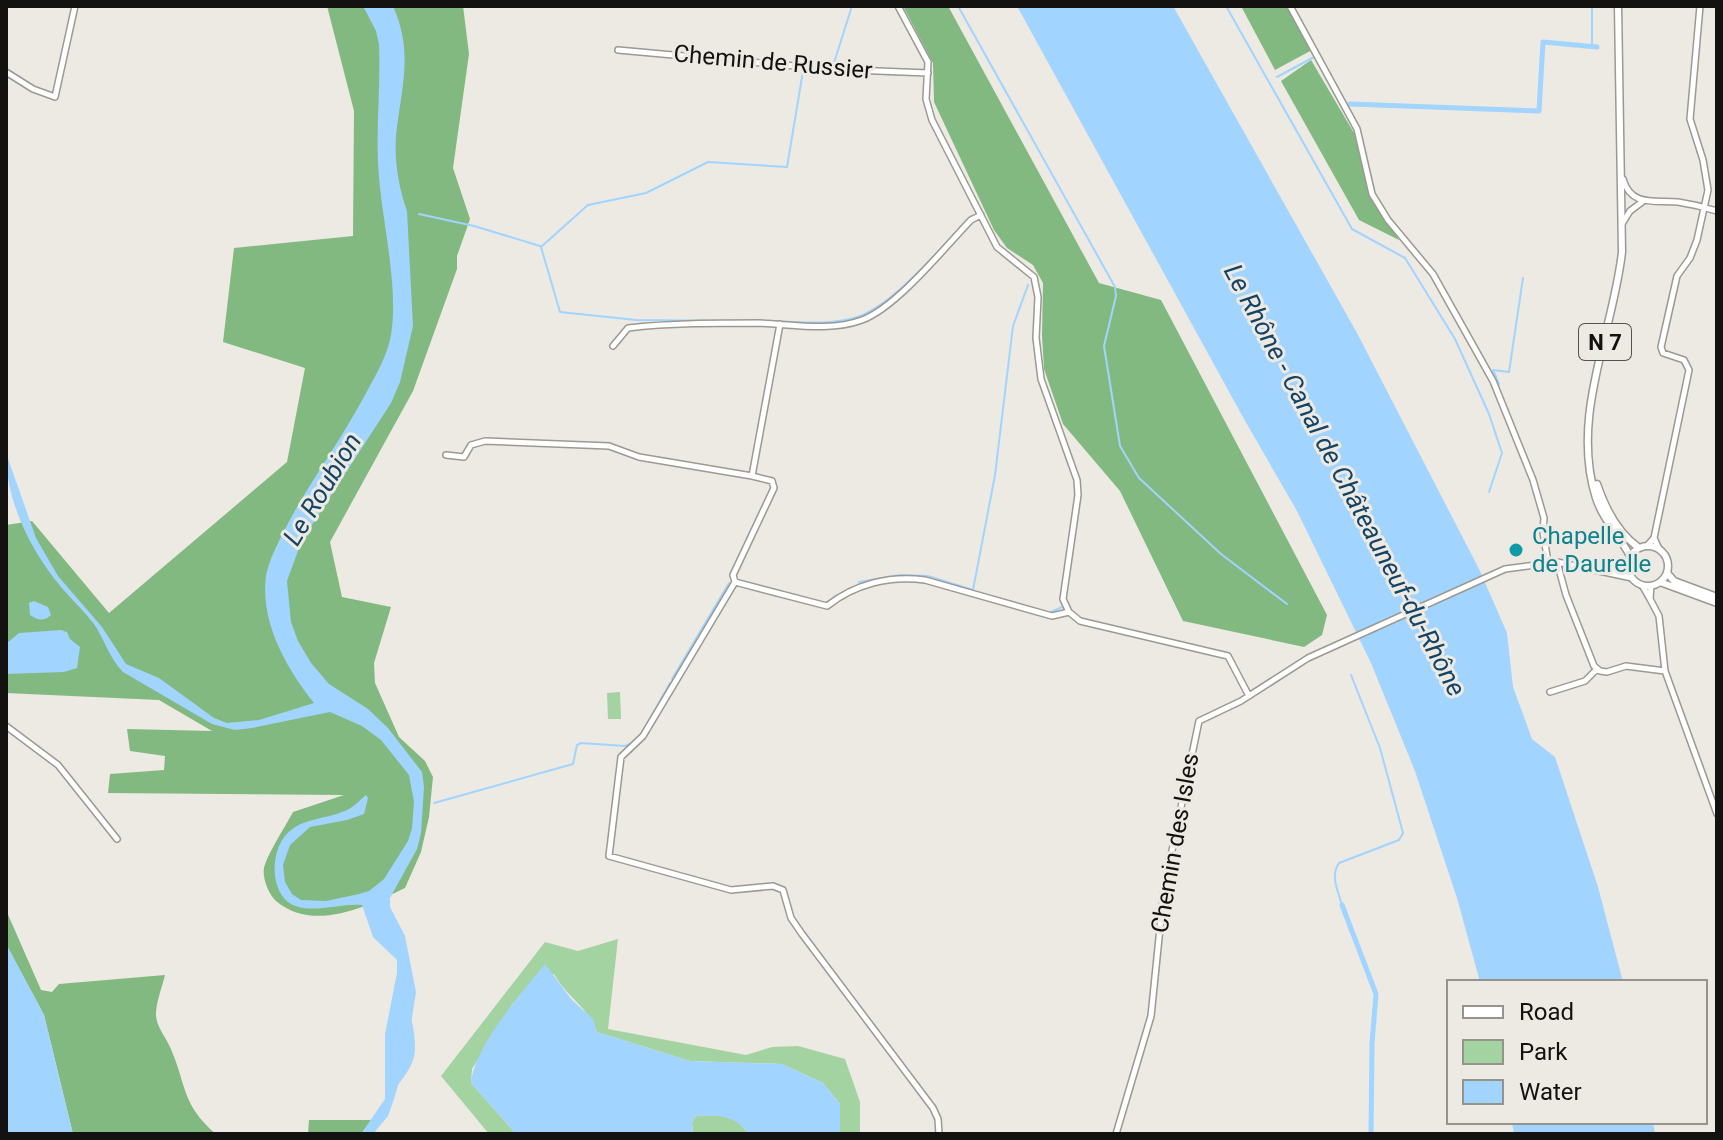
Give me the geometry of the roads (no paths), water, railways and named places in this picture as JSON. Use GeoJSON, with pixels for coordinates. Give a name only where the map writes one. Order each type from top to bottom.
{"type":"FeatureCollection","features":[{"type":"Feature","properties":{"kind":"main road","name":"N 7"},"geometry":{"type":"LineString","coordinates":[[1618,6],[1622,226],[1618,286],[1589,410],[1589,458],[1596,498],[1630,556]]}},
{"type":"Feature","properties":{"kind":"main road","name":"N 7"},"geometry":{"type":"LineString","coordinates":[[1589,458],[1608,510],[1625,536],[1643,547]]}},
{"type":"Feature","properties":{"kind":"main road"},"geometry":{"type":"LineString","coordinates":[[1667,573],[1660,582],[1651,586],[1642,585],[1632,578],[1627,566],[1630,556],[1643,547],[1659,549],[1666,558],[1667,573],[1674,581],[1717,597]]}},
{"type":"Feature","properties":{"kind":"main road"},"geometry":{"type":"LineString","coordinates":[[1660,582],[1717,603]]}},
{"type":"Feature","properties":{"kind":"street"},"geometry":{"type":"LineString","coordinates":[[6,72],[33,89],[55,97],[75,6]]}},
{"type":"Feature","properties":{"kind":"street"},"geometry":{"type":"LineString","coordinates":[[898,6],[924,51],[928,73],[928,109],[997,247],[1028,271],[1037,284],[1040,377],[1077,480],[1078,495],[1063,588],[1063,599],[1069,612],[1080,621],[1228,656],[1249,696]]}},
{"type":"Feature","properties":{"kind":"street"},"geometry":{"type":"LineString","coordinates":[[1290,6],[1357,129],[1372,194],[1388,220],[1433,274],[1493,381],[1533,480],[1544,518],[1548,562]]}},
{"type":"Feature","properties":{"kind":"street"},"geometry":{"type":"LineString","coordinates":[[1659,549],[1654,538],[1689,370],[1684,360],[1668,356],[1661,347],[1677,276],[1690,258],[1708,179],[1690,119],[1700,6]]}},
{"type":"Feature","properties":{"kind":"street","name":"Chemin de Russier"},"geometry":{"type":"LineString","coordinates":[[618,50],[828,69],[928,73]]}},
{"type":"Feature","properties":{"kind":"street"},"geometry":{"type":"LineString","coordinates":[[1621,175],[1630,195],[1643,201],[1677,202],[1717,211]]}},
{"type":"Feature","properties":{"kind":"street"},"geometry":{"type":"LineString","coordinates":[[1622,226],[1630,211],[1643,201]]}},
{"type":"Feature","properties":{"kind":"street"},"geometry":{"type":"LineString","coordinates":[[613,346],[628,328],[659,325],[829,326],[862,320],[882,308],[911,283],[971,220],[981,215]]}},
{"type":"Feature","properties":{"kind":"street"},"geometry":{"type":"LineString","coordinates":[[752,476],[780,324]]}},
{"type":"Feature","properties":{"kind":"street"},"geometry":{"type":"LineString","coordinates":[[446,455],[464,457],[471,445],[485,441],[609,446],[639,457],[772,481],[774,488],[734,580],[643,736],[621,757],[609,856],[731,890],[773,886],[783,890],[791,918],[933,1108],[939,1134]]}},
{"type":"Feature","properties":{"kind":"street"},"geometry":{"type":"LineString","coordinates":[[1643,547],[1654,538]]}},
{"type":"Feature","properties":{"kind":"street"},"geometry":{"type":"LineString","coordinates":[[1557,562],[1566,595],[1597,669],[1607,672],[1626,666],[1665,671]]}},
{"type":"Feature","properties":{"kind":"street","name":"Chemin des Isles"},"geometry":{"type":"LineString","coordinates":[[1116,1134],[1151,1016],[1164,889],[1194,733],[1199,721],[1249,696],[1308,658],[1513,567],[1557,562],[1632,578]]}},
{"type":"Feature","properties":{"kind":"street"},"geometry":{"type":"LineString","coordinates":[[1608,573],[1627,566]]}},
{"type":"Feature","properties":{"kind":"street"},"geometry":{"type":"LineString","coordinates":[[734,580],[827,606],[866,584],[909,578],[939,583],[1052,616],[1069,612]]}},
{"type":"Feature","properties":{"kind":"street"},"geometry":{"type":"LineString","coordinates":[[1642,585],[1659,616],[1665,671],[1717,814]]}},
{"type":"Feature","properties":{"kind":"street"},"geometry":{"type":"LineString","coordinates":[[1650,599],[1651,586]]}},
{"type":"Feature","properties":{"kind":"street"},"geometry":{"type":"LineString","coordinates":[[1550,692],[1585,681],[1597,669]]}},
{"type":"Feature","properties":{"kind":"street"},"geometry":{"type":"LineString","coordinates":[[6,726],[58,765],[117,839]]}},
{"type":"Feature","properties":{"kind":"water"},"geometry":{"type":"Polygon","coordinates":[[[363,6],[393,6],[403,39],[404,71],[396,155],[399,184],[407,211],[413,326],[400,382],[391,403],[302,540],[287,581],[291,622],[311,663],[329,684],[368,709],[388,728],[422,772],[424,787],[417,849],[390,898],[390,907],[405,936],[416,992],[406,1055],[395,1096],[388,1116],[373,1134],[361,1134],[385,1099],[385,1034],[397,960],[373,937],[362,905],[310,908],[288,902],[280,892],[275,861],[279,846],[292,829],[347,810],[366,795],[364,814],[310,827],[290,845],[283,865],[285,882],[292,894],[301,900],[326,901],[369,891],[384,879],[408,841],[414,802],[409,775],[381,740],[362,726],[330,712],[235,730],[212,724],[123,672],[94,624],[50,573],[30,541],[10,489],[6,453],[36,538],[58,576],[102,627],[126,664],[159,678],[214,718],[227,723],[259,720],[314,703],[285,660],[271,628],[265,594],[266,576],[284,531],[365,395],[390,340],[392,281],[378,160],[379,44],[363,6]]]}},
{"type":"Feature","properties":{"kind":"water","name":"Le Rhône - Canal de Châteauneuf-du-Rhône"},"geometry":{"type":"Polygon","coordinates":[[[1017,6],[1173,6],[1357,333],[1480,571],[1507,633],[1513,687],[1532,739],[1555,757],[1598,887],[1622,980],[1479,980],[1457,898],[1415,771],[1371,663],[1297,511],[1017,6]]]}},
{"type":"Feature","properties":{"kind":"water"},"geometry":{"type":"Polygon","coordinates":[[[34,601],[48,607],[51,615],[40,620],[30,615],[29,603],[34,601]]]}},
{"type":"Feature","properties":{"kind":"water"},"geometry":{"type":"Polygon","coordinates":[[[67,632],[80,647],[77,668],[64,672],[6,674],[6,644],[19,633],[67,632]]]}},
{"type":"Feature","properties":{"kind":"water"},"geometry":{"type":"Polygon","coordinates":[[[6,944],[44,1015],[73,1134],[6,1134],[6,944]]]}},
{"type":"Feature","properties":{"kind":"water"},"geometry":{"type":"Polygon","coordinates":[[[545,964],[572,1000],[593,1019],[597,1032],[690,1061],[782,1064],[823,1083],[840,1104],[840,1134],[749,1134],[732,1120],[719,1116],[696,1116],[692,1123],[693,1134],[516,1134],[471,1083],[474,1069],[490,1037],[545,964]]]}},
{"type":"Feature","properties":{"kind":"water"},"geometry":{"type":"Polygon","coordinates":[[[1512,1124],[1653,1124],[1655,1134],[1514,1134],[1512,1124]]]}},
{"type":"Feature","properties":{"kind":"waterway"},"geometry":{"type":"LineString","coordinates":[[833,66],[852,6]]}},
{"type":"Feature","properties":{"kind":"waterway"},"geometry":{"type":"LineString","coordinates":[[958,6],[1115,287],[1116,296],[1104,346],[1120,446],[1139,478],[1221,554],[1287,604]]}},
{"type":"Feature","properties":{"kind":"waterway"},"geometry":{"type":"LineString","coordinates":[[1226,6],[1352,229],[1405,258],[1455,339],[1489,414],[1502,453],[1489,492]]}},
{"type":"Feature","properties":{"kind":"waterway"},"geometry":{"type":"LineString","coordinates":[[1592,6],[1592,46]]}},
{"type":"Feature","properties":{"kind":"waterway"},"geometry":{"type":"LineString","coordinates":[[1350,104],[1539,111],[1543,42],[1597,47]]}},
{"type":"Feature","properties":{"kind":"waterway"},"geometry":{"type":"LineString","coordinates":[[1277,77],[1316,56]]}},
{"type":"Feature","properties":{"kind":"waterway"},"geometry":{"type":"LineString","coordinates":[[542,246],[588,205],[646,193],[708,162],[787,167],[803,71],[908,75]]}},
{"type":"Feature","properties":{"kind":"waterway"},"geometry":{"type":"LineString","coordinates":[[419,214],[474,226],[540,246]]}},
{"type":"Feature","properties":{"kind":"waterway"},"geometry":{"type":"LineString","coordinates":[[761,321],[832,322],[869,312],[901,289],[971,216]]}},
{"type":"Feature","properties":{"kind":"waterway"},"geometry":{"type":"LineString","coordinates":[[541,247],[560,312],[636,320],[730,321]]}},
{"type":"Feature","properties":{"kind":"waterway"},"geometry":{"type":"LineString","coordinates":[[1499,384],[1493,370],[1509,372],[1523,278]]}},
{"type":"Feature","properties":{"kind":"waterway"},"geometry":{"type":"LineString","coordinates":[[859,582],[900,575],[928,576],[973,590],[995,475],[1013,326],[1028,285]]}},
{"type":"Feature","properties":{"kind":"waterway"},"geometry":{"type":"LineString","coordinates":[[738,580],[799,596]]}},
{"type":"Feature","properties":{"kind":"waterway"},"geometry":{"type":"LineString","coordinates":[[672,679],[729,583]]}},
{"type":"Feature","properties":{"kind":"waterway"},"geometry":{"type":"LineString","coordinates":[[1049,613],[1062,607]]}},
{"type":"Feature","properties":{"kind":"waterway"},"geometry":{"type":"LineString","coordinates":[[1342,905],[1335,878],[1339,863],[1399,840],[1403,833],[1380,748],[1351,675]]}},
{"type":"Feature","properties":{"kind":"waterway"},"geometry":{"type":"LineString","coordinates":[[643,731],[670,683]]}},
{"type":"Feature","properties":{"kind":"waterway"},"geometry":{"type":"LineString","coordinates":[[434,803],[573,764],[577,745],[581,743],[625,746],[634,742]]}},
{"type":"Feature","properties":{"kind":"waterway"},"geometry":{"type":"LineString","coordinates":[[1342,905],[1376,994],[1371,1134]]}},
{"type":"Feature","properties":{"kind":"waterway","name":"Le Roubion"},"geometry":{"type":"LineString","coordinates":[[392,1085],[410,1056],[407,1020]]}},
{"type":"Feature","properties":{"kind":"place","name":"Chapelle de Daurelle"},"geometry":{"type":"Point","coordinates":[1516,550]}}]}
